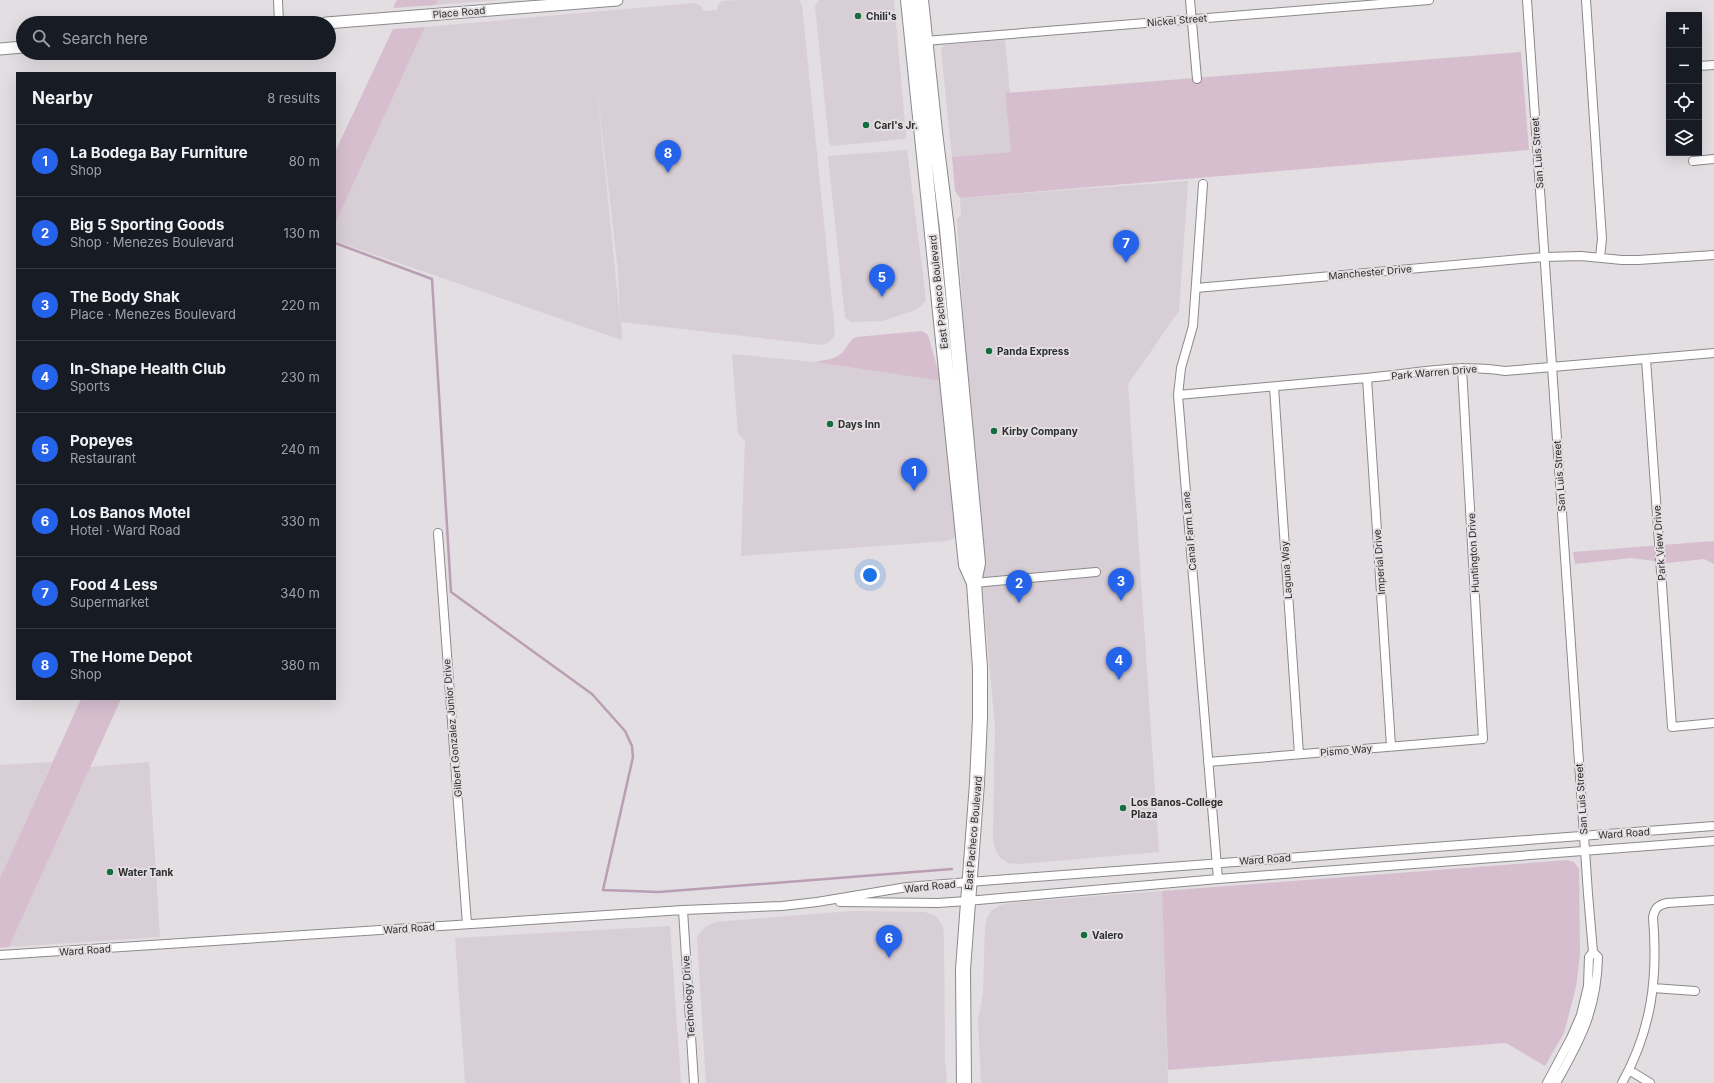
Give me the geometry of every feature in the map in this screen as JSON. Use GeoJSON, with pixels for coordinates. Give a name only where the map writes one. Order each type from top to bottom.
{"type":"FeatureCollection","features":[{"type":"Feature","properties":{"kind":"highway","name":"East Pacheco Boulevard"},"geometry":{"type":"LineString","coordinates":[[908,0],[966,565],[974,583]]}},
{"type":"Feature","properties":{"kind":"highway","name":"East Pacheco Boulevard"},"geometry":{"type":"LineString","coordinates":[[921,0],[948,236],[978,563],[974,583],[980,668],[980,718],[977,782],[962,969],[964,1083]]}},
{"type":"Feature","properties":{"kind":"street"},"geometry":{"type":"LineString","coordinates":[[278,0],[279,16]]}},
{"type":"Feature","properties":{"kind":"street","name":"Place Road"},"geometry":{"type":"LineString","coordinates":[[336,22],[617,0]]}},
{"type":"Feature","properties":{"kind":"street"},"geometry":{"type":"LineString","coordinates":[[1190,0],[1196,79]]}},
{"type":"Feature","properties":{"kind":"street","name":"Nickel Street"},"geometry":{"type":"LineString","coordinates":[[925,41],[1429,0]]}},
{"type":"Feature","properties":{"kind":"street","name":"San Luis Street"},"geometry":{"type":"LineString","coordinates":[[1527,0],[1585,851],[1594,952],[1598,957],[1596,987],[1584,1031],[1556,1083]]}},
{"type":"Feature","properties":{"kind":"street"},"geometry":{"type":"LineString","coordinates":[[1586,0],[1602,239],[1600,257]]}},
{"type":"Feature","properties":{"kind":"street"},"geometry":{"type":"LineString","coordinates":[[0,49],[16,48]]}},
{"type":"Feature","properties":{"kind":"street"},"geometry":{"type":"LineString","coordinates":[[1702,66],[1714,65]]}},
{"type":"Feature","properties":{"kind":"street"},"geometry":{"type":"LineString","coordinates":[[1694,161],[1714,159]]}},
{"type":"Feature","properties":{"kind":"street","name":"Canal Farm Lane"},"geometry":{"type":"LineString","coordinates":[[1202,184],[1193,326],[1181,368],[1178,395],[1218,879]]}},
{"type":"Feature","properties":{"kind":"street","name":"Manchester Drive"},"geometry":{"type":"LineString","coordinates":[[1196,288],[1544,257],[1581,256],[1638,260],[1714,255]]}},
{"type":"Feature","properties":{"kind":"street","name":"Park Warren Drive"},"geometry":{"type":"LineString","coordinates":[[1178,395],[1462,368],[1484,367],[1506,370],[1714,353]]}},
{"type":"Feature","properties":{"kind":"street","name":"Park View Drive"},"geometry":{"type":"LineString","coordinates":[[1646,359],[1672,727],[1714,723]]}},
{"type":"Feature","properties":{"kind":"street","name":"Huntington Drive"},"geometry":{"type":"LineString","coordinates":[[1462,368],[1483,739]]}},
{"type":"Feature","properties":{"kind":"street","name":"Imperial Drive"},"geometry":{"type":"LineString","coordinates":[[1367,378],[1391,746]]}},
{"type":"Feature","properties":{"kind":"street","name":"Laguna Way"},"geometry":{"type":"LineString","coordinates":[[1274,387],[1299,754]]}},
{"type":"Feature","properties":{"kind":"street","name":"Gilbert Gonzalez Junior Drive"},"geometry":{"type":"LineString","coordinates":[[438,533],[467,924]]}},
{"type":"Feature","properties":{"kind":"street"},"geometry":{"type":"LineString","coordinates":[[974,583],[1096,572]]}},
{"type":"Feature","properties":{"kind":"street","name":"Pismo Way"},"geometry":{"type":"LineString","coordinates":[[1208,762],[1483,739]]}},
{"type":"Feature","properties":{"kind":"street","name":"Ward Road"},"geometry":{"type":"LineString","coordinates":[[817,902],[907,888],[969,882],[1217,862],[1714,826]]}},
{"type":"Feature","properties":{"kind":"street","name":"Ward Road"},"geometry":{"type":"LineString","coordinates":[[0,955],[817,902],[938,903],[1218,879],[1714,841]]}},
{"type":"Feature","properties":{"kind":"street"},"geometry":{"type":"LineString","coordinates":[[1622,1083],[1629,1070],[1647,1023],[1656,966],[1653,917],[1654,910],[1660,904],[1714,900]]}},
{"type":"Feature","properties":{"kind":"street","name":"Technology Drive"},"geometry":{"type":"LineString","coordinates":[[683,910],[694,1083]]}},
{"type":"Feature","properties":{"kind":"street","name":"San Luis Street"},"geometry":{"type":"LineString","coordinates":[[1547,1083],[1571,1038],[1581,1015],[1588,986],[1589,957],[1594,952]]}},
{"type":"Feature","properties":{"kind":"street"},"geometry":{"type":"LineString","coordinates":[[1653,988],[1695,991]]}},
{"type":"Feature","properties":{"kind":"street"},"geometry":{"type":"LineString","coordinates":[[1629,1070],[1650,1083]]}},
{"type":"Feature","properties":{"kind":"shaded area"},"geometry":{"type":"Polygon","coordinates":[[[397,0],[438,0],[435,5],[393,8],[397,0]]]}},
{"type":"Feature","properties":{"kind":"shaded area"},"geometry":{"type":"Polygon","coordinates":[[[438,0],[499,0],[435,5],[438,0]]]}},
{"type":"Feature","properties":{"kind":"shaded area"},"geometry":{"type":"Polygon","coordinates":[[[738,0],[799,0],[802,5],[835,332],[833,338],[828,343],[822,345],[621,322],[622,340],[336,241],[336,222],[425,27],[695,3],[701,6],[703,11],[717,10],[718,5],[722,1],[738,0]],[[595,70],[620,320],[618,271],[595,70]]]}},
{"type":"Feature","properties":{"kind":"shaded area"},"geometry":{"type":"Polygon","coordinates":[[[819,0],[894,0],[906,136],[904,139],[832,146],[829,143],[815,6],[819,0]]]}},
{"type":"Feature","properties":{"kind":"shaded area"},"geometry":{"type":"Polygon","coordinates":[[[425,27],[336,222],[336,150],[393,29],[425,27]]]}},
{"type":"Feature","properties":{"kind":"shaded area"},"geometry":{"type":"Polygon","coordinates":[[[1005,40],[1010,93],[1005,93],[1011,152],[952,157],[941,50],[944,45],[1005,40]]]}},
{"type":"Feature","properties":{"kind":"shaded area"},"geometry":{"type":"Polygon","coordinates":[[[1521,52],[1529,150],[960,198],[955,191],[952,157],[1011,152],[1005,93],[1521,52]]]}},
{"type":"Feature","properties":{"kind":"shaded area"},"geometry":{"type":"Polygon","coordinates":[[[907,150],[926,300],[918,309],[882,321],[851,322],[845,318],[828,156],[907,150]]]}},
{"type":"Feature","properties":{"kind":"shaded area"},"geometry":{"type":"Polygon","coordinates":[[[1188,181],[1179,311],[1128,384],[1159,852],[1019,864],[1008,863],[1000,858],[995,848],[993,836],[995,726],[978,538],[957,220],[961,215],[960,198],[1188,181]]]}},
{"type":"Feature","properties":{"kind":"shaded area"},"geometry":{"type":"Polygon","coordinates":[[[922,331],[928,335],[941,381],[815,362],[837,356],[845,350],[850,341],[856,337],[922,331]]]}},
{"type":"Feature","properties":{"kind":"shaded area"},"geometry":{"type":"Polygon","coordinates":[[[732,354],[815,362],[941,381],[956,534],[954,538],[948,541],[741,556],[745,441],[738,434],[732,354]]]}},
{"type":"Feature","properties":{"kind":"shaded area"},"geometry":{"type":"Polygon","coordinates":[[[1714,541],[1714,564],[1704,559],[1668,563],[1632,558],[1575,564],[1573,552],[1714,541]]]}},
{"type":"Feature","properties":{"kind":"shaded area"},"geometry":{"type":"Polygon","coordinates":[[[81,700],[121,700],[9,947],[0,948],[0,878],[81,700]]]}},
{"type":"Feature","properties":{"kind":"shaded area"},"geometry":{"type":"Polygon","coordinates":[[[52,762],[0,878],[0,765],[52,762]]]}},
{"type":"Feature","properties":{"kind":"shaded area"},"geometry":{"type":"Polygon","coordinates":[[[149,762],[160,937],[9,947],[90,767],[149,762]]]}},
{"type":"Feature","properties":{"kind":"shaded area"},"geometry":{"type":"Polygon","coordinates":[[[1567,860],[1574,862],[1579,869],[1580,954],[1576,987],[1564,1033],[1545,1066],[1506,1043],[1168,1070],[1162,891],[1567,860]]]}},
{"type":"Feature","properties":{"kind":"shaded area"},"geometry":{"type":"Polygon","coordinates":[[[1162,891],[1168,1083],[981,1083],[978,1020],[983,994],[985,927],[987,918],[992,910],[1000,905],[1011,903],[1162,891]]]}},
{"type":"Feature","properties":{"kind":"shaded area"},"geometry":{"type":"Polygon","coordinates":[[[852,911],[925,912],[936,916],[943,926],[945,1059],[947,1083],[706,1083],[697,937],[705,927],[716,922],[852,911]]]}},
{"type":"Feature","properties":{"kind":"shaded area"},"geometry":{"type":"Polygon","coordinates":[[[670,926],[681,1083],[465,1083],[455,938],[670,926]]]}},
{"type":"Feature","properties":{"kind":"waterway"},"geometry":{"type":"LineString","coordinates":[[336,243],[432,279],[451,592],[592,694],[625,731],[632,746],[633,757],[603,890],[659,892],[952,869]]}},
{"type":"Feature","properties":{"kind":"place","name":"Chili's"},"geometry":{"type":"Point","coordinates":[858,16]}},
{"type":"Feature","properties":{"kind":"place","name":"Carl's Jr."},"geometry":{"type":"Point","coordinates":[866,125]}},
{"type":"Feature","properties":{"kind":"place","name":"The Home Depot"},"geometry":{"type":"Point","coordinates":[668,173]}},
{"type":"Feature","properties":{"kind":"place","name":"Food 4 Less"},"geometry":{"type":"Point","coordinates":[1126,263]}},
{"type":"Feature","properties":{"kind":"place","name":"Popeyes"},"geometry":{"type":"Point","coordinates":[882,297]}},
{"type":"Feature","properties":{"kind":"place","name":"Panda Express"},"geometry":{"type":"Point","coordinates":[989,351]}},
{"type":"Feature","properties":{"kind":"place","name":"Days Inn"},"geometry":{"type":"Point","coordinates":[830,424]}},
{"type":"Feature","properties":{"kind":"place","name":"Kirby Company"},"geometry":{"type":"Point","coordinates":[994,431]}},
{"type":"Feature","properties":{"kind":"place","name":"La Bodega Bay Furniture"},"geometry":{"type":"Point","coordinates":[914,491]}},
{"type":"Feature","properties":{"kind":"place","name":"The Body Shak"},"geometry":{"type":"Point","coordinates":[1121,601]}},
{"type":"Feature","properties":{"kind":"place","name":"Big 5 Sporting Goods"},"geometry":{"type":"Point","coordinates":[1019,603]}},
{"type":"Feature","properties":{"kind":"place","name":"In-Shape Health Club"},"geometry":{"type":"Point","coordinates":[1119,680]}},
{"type":"Feature","properties":{"kind":"place","name":"Los Banos-College Plaza"},"geometry":{"type":"Point","coordinates":[1123,808]}},
{"type":"Feature","properties":{"kind":"place","name":"Water Tank"},"geometry":{"type":"Point","coordinates":[110,872]}},
{"type":"Feature","properties":{"kind":"place","name":"Valero"},"geometry":{"type":"Point","coordinates":[1084,935]}},
{"type":"Feature","properties":{"kind":"place","name":"Los Banos Motel"},"geometry":{"type":"Point","coordinates":[889,958]}}]}
